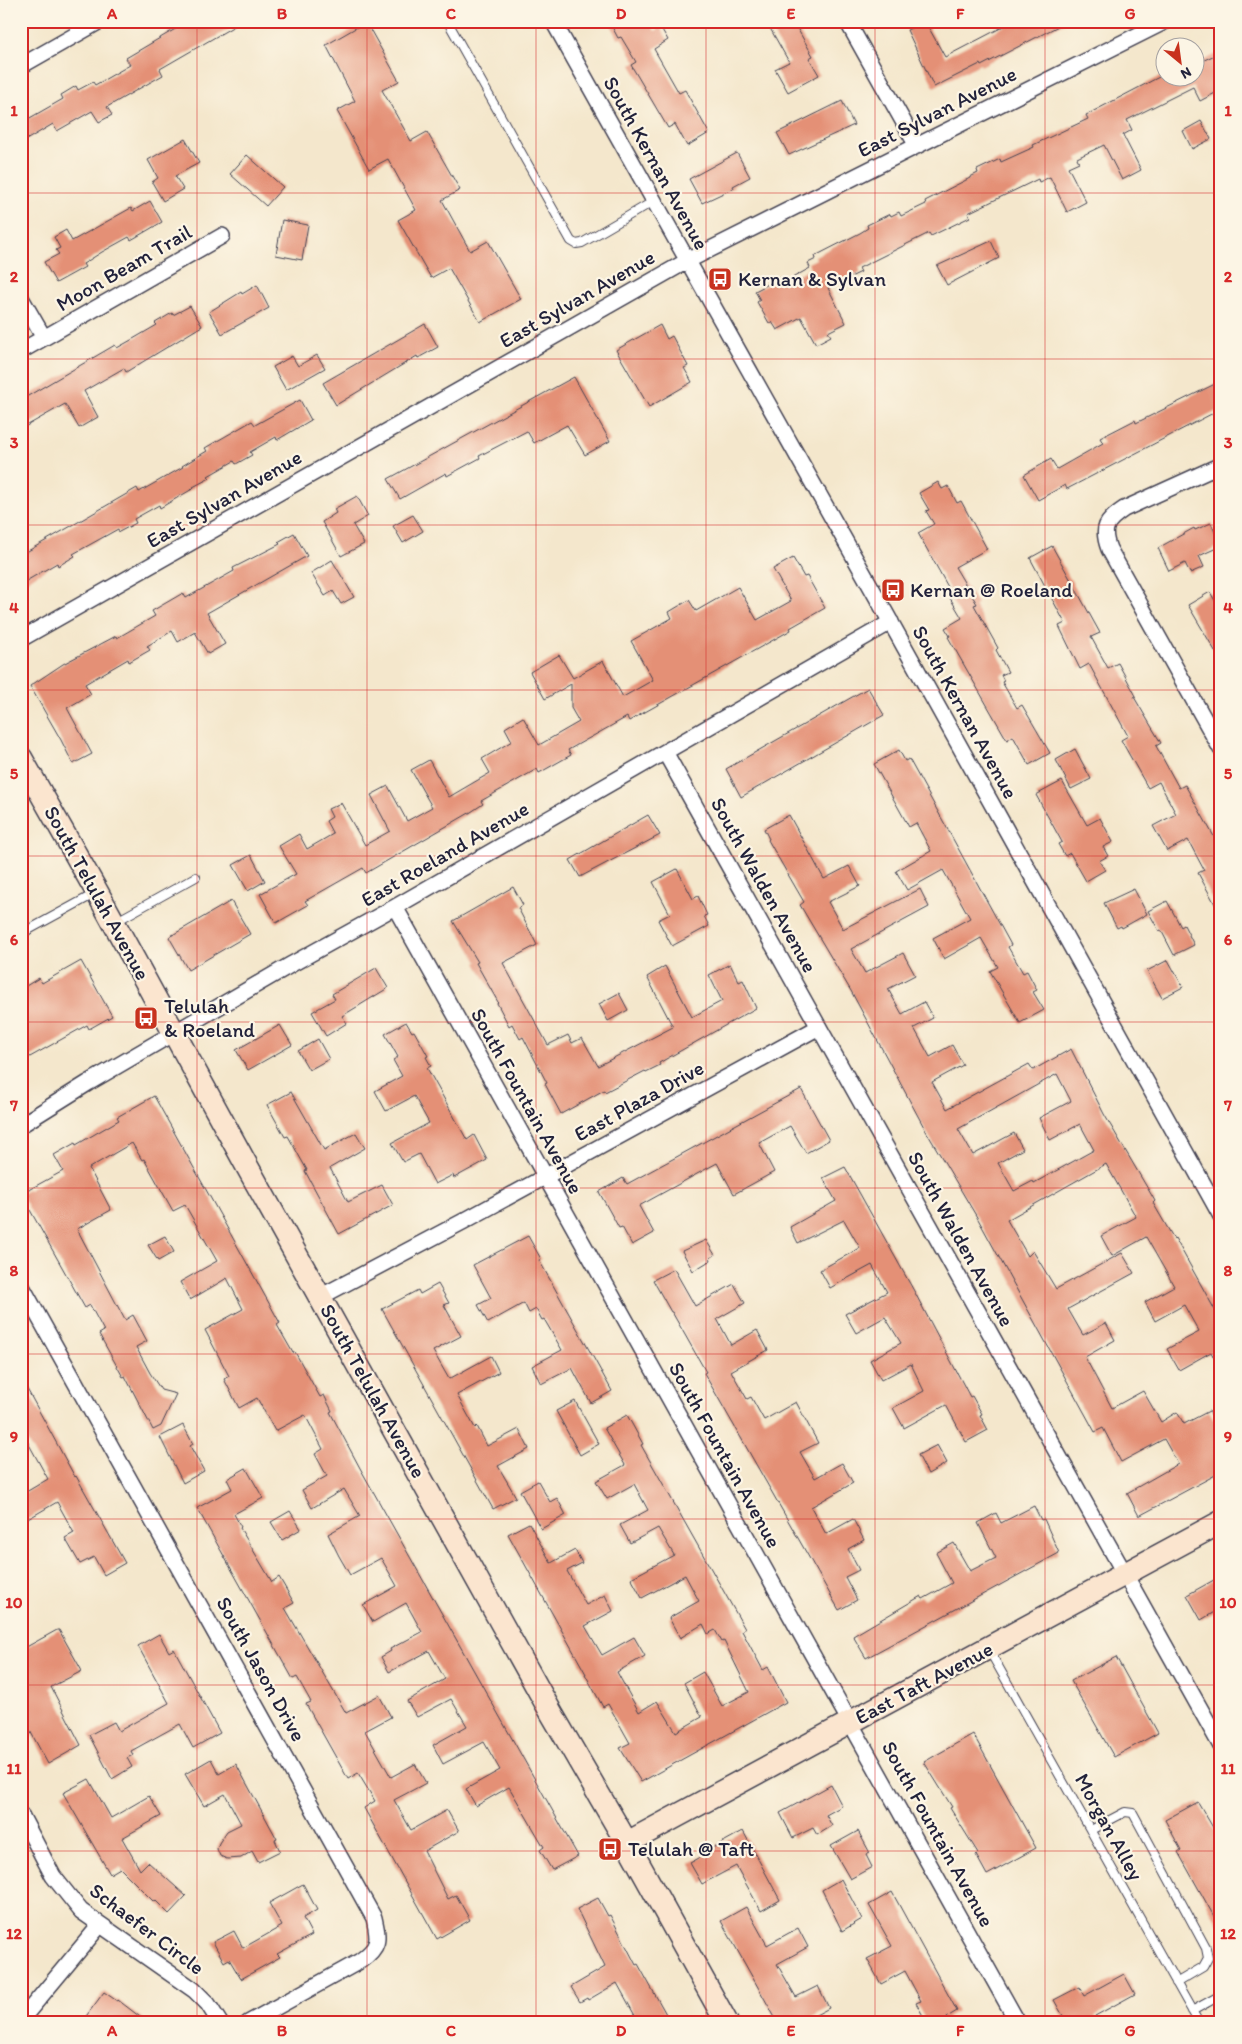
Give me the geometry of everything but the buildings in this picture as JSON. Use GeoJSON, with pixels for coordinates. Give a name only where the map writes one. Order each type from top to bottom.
{"type":"FeatureCollection","features":[{"type":"Feature","properties":{"kind":"street"},"geometry":{"type":"LineString","coordinates":[[21,66],[100,21]]}},
{"type":"Feature","properties":{"kind":"street","name":"South Kernan Avenue"},"geometry":{"type":"LineString","coordinates":[[552,21],[1221,1216]]}},
{"type":"Feature","properties":{"kind":"street"},"geometry":{"type":"LineString","coordinates":[[847,21],[916,146]]}},
{"type":"Feature","properties":{"kind":"street","name":"East Sylvan Avenue"},"geometry":{"type":"LineString","coordinates":[[21,639],[687,261],[1166,21]]}},
{"type":"Feature","properties":{"kind":"street","name":"Moon Beam Trail"},"geometry":{"type":"LineString","coordinates":[[21,351],[222,236]]}},
{"type":"Feature","properties":{"kind":"street"},"geometry":{"type":"LineString","coordinates":[[21,298],[44,338]]}},
{"type":"Feature","properties":{"kind":"street"},"geometry":{"type":"LineString","coordinates":[[1221,464],[1124,509],[1113,516],[1106,525],[1104,533],[1109,549],[1221,749]]}},
{"type":"Feature","properties":{"kind":"street","name":"East Roeland Avenue"},"geometry":{"type":"LineString","coordinates":[[21,1125],[88,1083],[292,964],[395,908],[890,622]]}},
{"type":"Feature","properties":{"kind":"street","name":"South Walden Avenue"},"geometry":{"type":"LineString","coordinates":[[665,752],[1221,1746]]}},
{"type":"Feature","properties":{"kind":"street","name":"South Telulah Avenue"},"geometry":{"type":"LineString","coordinates":[[21,758],[98,892],[552,1714],[627,1842],[727,2023]]}},
{"type":"Feature","properties":{"kind":"street","name":"South Fountain Avenue"},"geometry":{"type":"LineString","coordinates":[[395,908],[851,1721],[1018,2023]]}},
{"type":"Feature","properties":{"kind":"street","name":"East Plaza Drive"},"geometry":{"type":"LineString","coordinates":[[320,1297],[545,1177],[819,1027]]}},
{"type":"Feature","properties":{"kind":"street","name":"South Jason Drive"},"geometry":{"type":"LineString","coordinates":[[21,1285],[374,1918],[378,1935],[376,1946],[371,1954],[248,2023]]}},
{"type":"Feature","properties":{"kind":"street","name":"East Taft Avenue"},"geometry":{"type":"LineString","coordinates":[[627,1842],[1221,1522]]}},
{"type":"Feature","properties":{"kind":"street","name":"Schaefer Circle"},"geometry":{"type":"LineString","coordinates":[[21,1815],[53,1876],[81,1911],[194,1990],[208,2004],[220,2023]]}},
{"type":"Feature","properties":{"kind":"street"},"geometry":{"type":"LineString","coordinates":[[21,2020],[100,1925]]}},
{"type":"Feature","properties":{"kind":"lane"},"geometry":{"type":"LineString","coordinates":[[450,21],[449,24],[571,241],[576,244],[582,243],[654,201]]}},
{"type":"Feature","properties":{"kind":"lane"},"geometry":{"type":"LineString","coordinates":[[114,923],[196,876]]}},
{"type":"Feature","properties":{"kind":"lane"},"geometry":{"type":"LineString","coordinates":[[21,934],[98,892]]}},
{"type":"Feature","properties":{"kind":"lane","name":"Morgan Alley"},"geometry":{"type":"LineString","coordinates":[[988,1649],[1199,2023]]}},
{"type":"Feature","properties":{"kind":"lane"},"geometry":{"type":"LineString","coordinates":[[1091,1830],[1125,1812],[1132,1813],[1206,1948],[1208,1958],[1203,1967],[1176,1983]]}},
{"type":"Feature","properties":{"kind":"lane"},"geometry":{"type":"LineString","coordinates":[[1192,2011],[1221,1995]]}},
{"type":"Feature","properties":{"kind":"place","name":"Kernan & Sylvan"},"geometry":{"type":"Point","coordinates":[720,279]}},
{"type":"Feature","properties":{"kind":"place","name":"Kernan @ Roeland"},"geometry":{"type":"Point","coordinates":[893,590]}},
{"type":"Feature","properties":{"kind":"place","name":"Telulah & Roeland"},"geometry":{"type":"Point","coordinates":[146,1018]}},
{"type":"Feature","properties":{"kind":"place","name":"Telulah @ Taft"},"geometry":{"type":"Point","coordinates":[610,1849]}}]}
